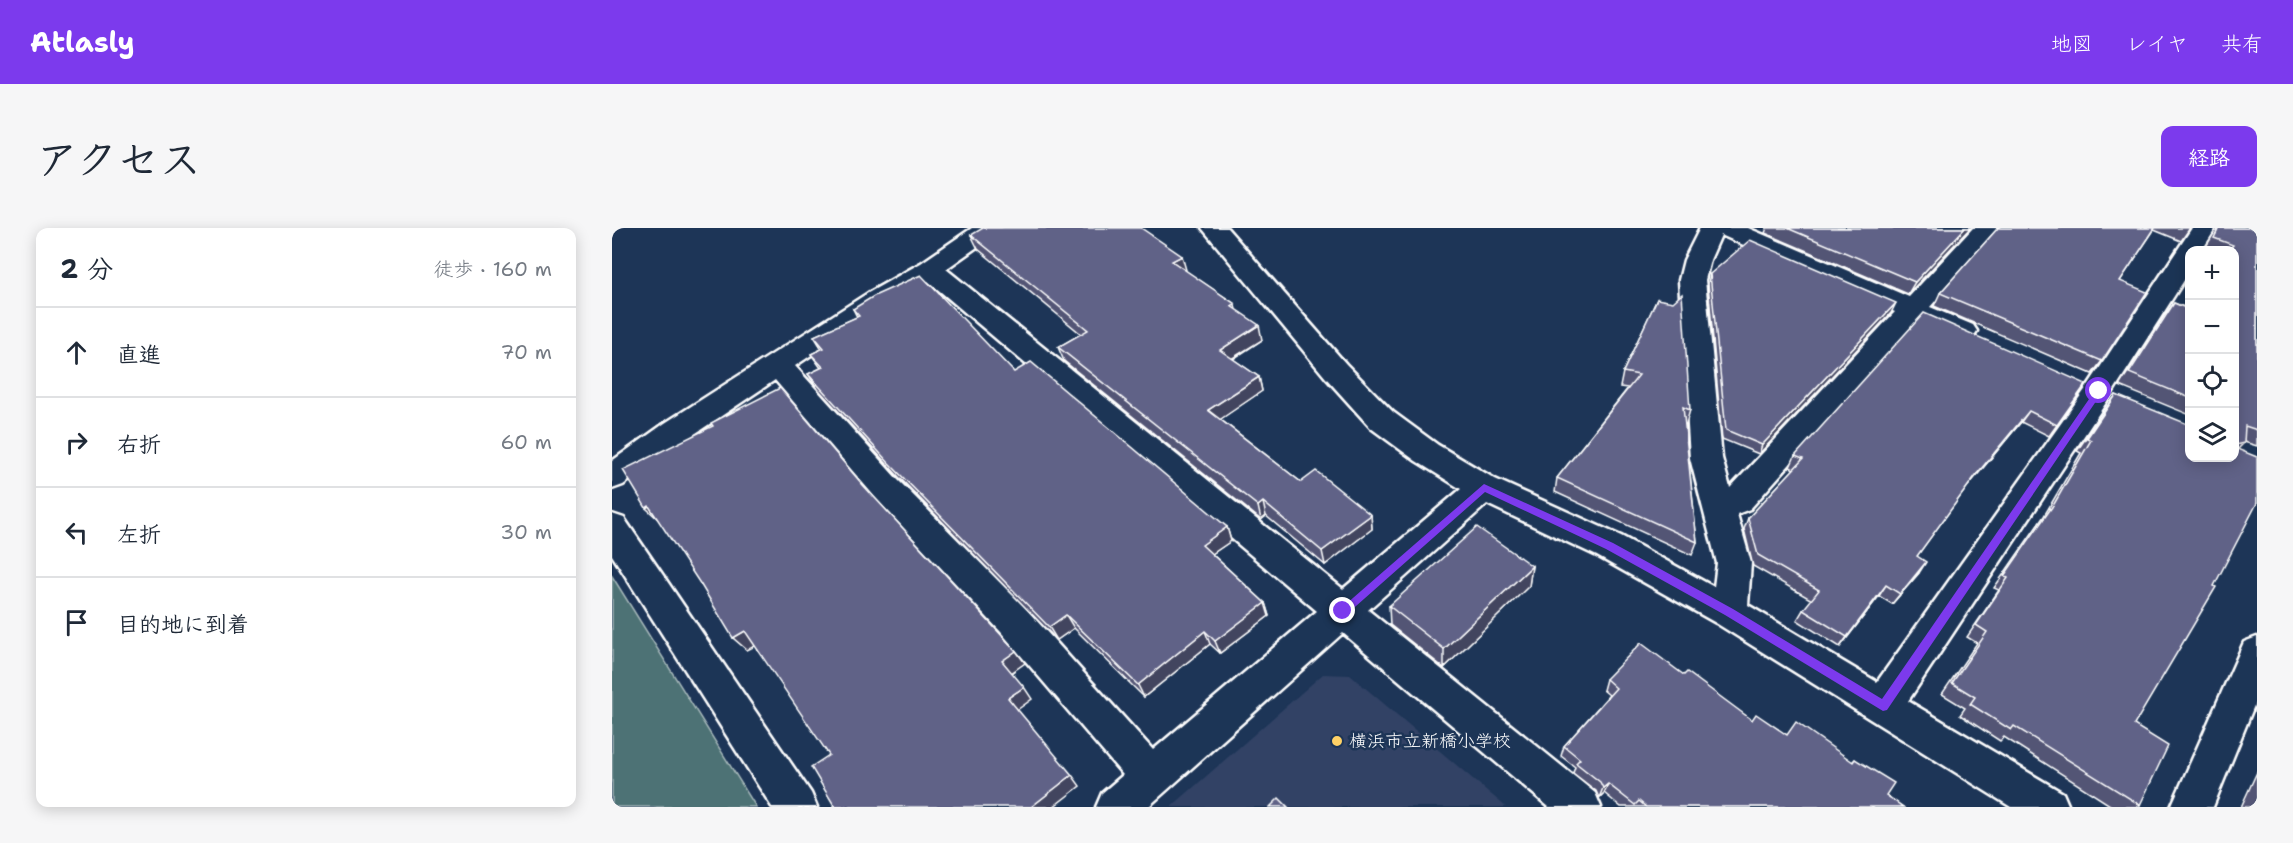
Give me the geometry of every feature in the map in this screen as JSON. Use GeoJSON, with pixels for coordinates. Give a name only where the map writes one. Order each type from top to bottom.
{"type":"FeatureCollection","features":[{"type":"Feature","properties":{"kind":"street"},"geometry":{"type":"LineString","coordinates":[[612,477],[676,431],[779,366],[877,299],[930,269],[988,228]]}},
{"type":"Feature","properties":{"kind":"street"},"geometry":{"type":"LineString","coordinates":[[1214,228],[1336,371],[1382,420],[1427,453],[1484,488],[1610,546],[1729,612],[2048,807]]}},
{"type":"Feature","properties":{"kind":"street"},"geometry":{"type":"LineString","coordinates":[[1712,228],[1696,260],[1692,280],[1706,458],[1734,563],[1729,612]]}},
{"type":"Feature","properties":{"kind":"street"},"geometry":{"type":"LineString","coordinates":[[1727,228],[1760,234],[1913,309],[1989,343]]}},
{"type":"Feature","properties":{"kind":"street"},"geometry":{"type":"LineString","coordinates":[[1718,508],[1739,500],[1987,228]]}},
{"type":"Feature","properties":{"kind":"street"},"geometry":{"type":"LineString","coordinates":[[1883,706],[2098,391],[2204,228]]}},
{"type":"Feature","properties":{"kind":"street"},"geometry":{"type":"LineString","coordinates":[[930,269],[1580,807]]}},
{"type":"Feature","properties":{"kind":"street"},"geometry":{"type":"LineString","coordinates":[[779,366],[886,488],[1014,621],[1152,777]]}},
{"type":"Feature","properties":{"kind":"street"},"geometry":{"type":"LineString","coordinates":[[1118,807],[1484,488]]}},
{"type":"Feature","properties":{"kind":"street"},"geometry":{"type":"LineString","coordinates":[[612,527],[796,807]]}},
{"type":"Feature","properties":{"kind":"street"},"geometry":{"type":"LineString","coordinates":[[2192,807],[2257,653]]}},
{"type":"Feature","properties":{"kind":"shaded area","name":"横浜市立新橋小学校"},"geometry":{"type":"Polygon","coordinates":[[[1323,674],[1350,675],[1506,807],[1171,807],[1323,674]]]}},
{"type":"Feature","properties":{"kind":"green space"},"geometry":{"type":"Polygon","coordinates":[[[612,576],[756,807],[612,807],[612,576]]]}},
{"type":"Feature","properties":{"kind":"building"},"geometry":{"type":"Polygon","coordinates":[[[983,228],[1141,228],[1182,256],[1172,261],[1235,304],[1231,306],[1259,325],[1220,350],[1259,377],[1208,410],[1301,482],[1316,471],[1371,515],[1322,551],[1263,502],[1258,506],[1058,347],[1088,330],[971,235],[983,228]]]}},
{"type":"Feature","properties":{"kind":"building"},"geometry":{"type":"Polygon","coordinates":[[[1787,228],[1965,228],[1915,282],[1787,228]]]}},
{"type":"Feature","properties":{"kind":"building"},"geometry":{"type":"Polygon","coordinates":[[[1998,228],[2155,228],[2120,281],[2147,292],[2102,361],[1940,293],[1998,228]]]}},
{"type":"Feature","properties":{"kind":"building"},"geometry":{"type":"Polygon","coordinates":[[[2219,228],[2257,228],[2257,430],[2245,426],[2244,443],[2239,444],[2239,246],[2232,246],[2214,238],[2219,228]]]}},
{"type":"Feature","properties":{"kind":"building"},"geometry":{"type":"Polygon","coordinates":[[[1750,240],[1896,303],[1762,445],[1726,430],[1710,274],[1750,240]]]}},
{"type":"Feature","properties":{"kind":"building"},"geometry":{"type":"Polygon","coordinates":[[[921,275],[1014,372],[1031,362],[1227,527],[1202,545],[1265,603],[1215,641],[1205,631],[1138,685],[1066,615],[1049,627],[889,463],[808,374],[823,367],[811,354],[824,348],[814,336],[859,316],[853,309],[874,296],[921,275]]]}},
{"type":"Feature","properties":{"kind":"building"},"geometry":{"type":"Polygon","coordinates":[[[1682,294],[1690,410],[1683,407],[1697,542],[1557,478],[1639,375],[1623,372],[1657,299],[1673,302],[1682,294]]]}},
{"type":"Feature","properties":{"kind":"building"},"geometry":{"type":"Polygon","coordinates":[[[2174,303],[2185,308],[2185,396],[2129,373],[2174,303]]]}},
{"type":"Feature","properties":{"kind":"building"},"geometry":{"type":"Polygon","coordinates":[[[1924,313],[2086,384],[2057,425],[2029,411],[1976,475],[1917,556],[1926,562],[1900,594],[1886,585],[1847,637],[1803,610],[1819,590],[1758,555],[1748,518],[1803,459],[1795,456],[1924,313]]]}},
{"type":"Feature","properties":{"kind":"building"},"geometry":{"type":"Polygon","coordinates":[[[780,388],[863,485],[1016,651],[1002,661],[1024,687],[1008,698],[1072,775],[1031,807],[835,807],[811,767],[829,755],[745,631],[733,638],[701,585],[649,506],[646,508],[623,470],[713,426],[711,423],[780,388]]]}},
{"type":"Feature","properties":{"kind":"building"},"geometry":{"type":"Polygon","coordinates":[[[2116,395],[2185,423],[2185,462],[2239,462],[2239,450],[2257,457],[2257,503],[2214,586],[2216,587],[2134,725],[2168,746],[2140,805],[2014,726],[2011,730],[1970,704],[1975,697],[1952,683],[1987,632],[1976,625],[2008,578],[2004,576],[2054,504],[2091,440],[2087,438],[2116,395]]]}},
{"type":"Feature","properties":{"kind":"building"},"geometry":{"type":"Polygon","coordinates":[[[1477,527],[1532,566],[1444,649],[1389,606],[1477,527]]]}},
{"type":"Feature","properties":{"kind":"building"},"geometry":{"type":"Polygon","coordinates":[[[1641,643],[1684,675],[1687,672],[1752,720],[1756,714],[1787,735],[1796,722],[1853,762],[1855,759],[1894,783],[1886,795],[1903,807],[1646,807],[1639,801],[1635,805],[1608,784],[1603,788],[1600,782],[1576,763],[1580,759],[1564,746],[1616,688],[1606,679],[1641,643]]]}},
{"type":"Feature","properties":{"kind":"building"},"geometry":{"type":"Polygon","coordinates":[[[1279,798],[1288,807],[1270,807],[1279,798]]]}},
{"type":"Feature","properties":{"kind":"place","name":"横浜市立新橋小学校"},"geometry":{"type":"Point","coordinates":[1337,741]}},
{"type":"Feature","properties":{"kind":"route"},"geometry":{"type":"LineString","coordinates":[[1343,611],[1484,488],[1610,546],[1729,612],[1883,706],[2099,391]]}}]}
